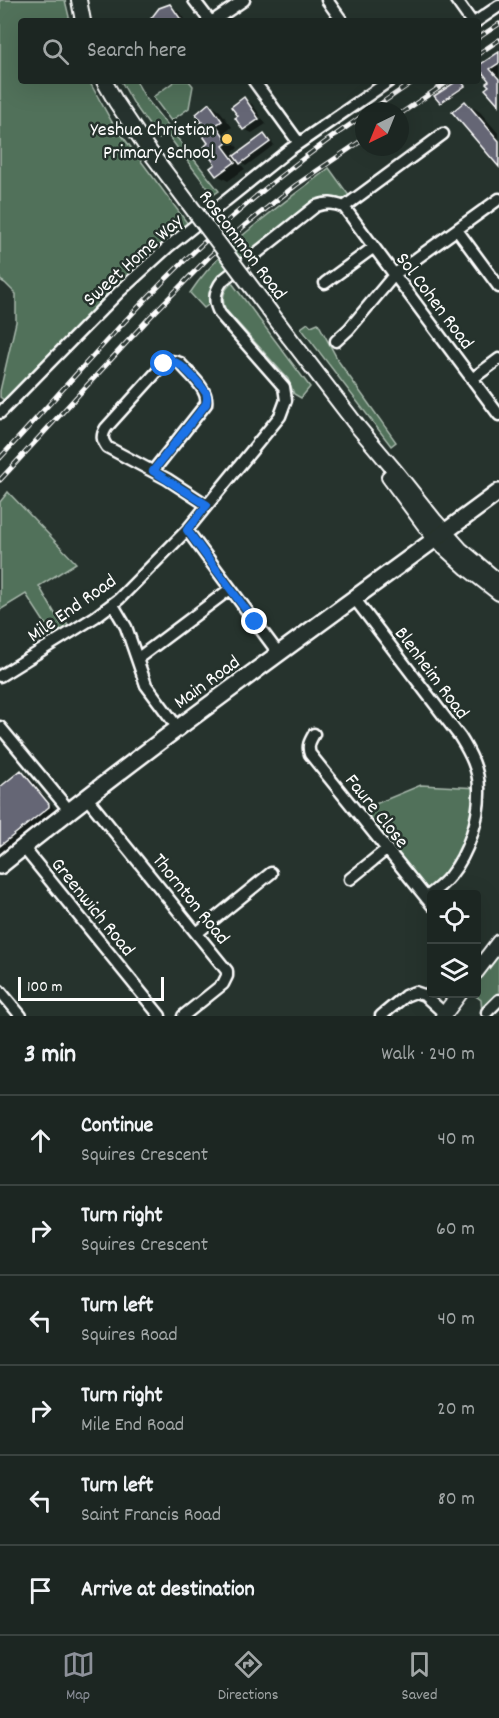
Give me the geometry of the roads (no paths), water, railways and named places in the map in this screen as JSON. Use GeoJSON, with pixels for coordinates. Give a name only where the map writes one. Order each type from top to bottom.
{"type":"FeatureCollection","features":[{"type":"Feature","properties":{"kind":"main road","name":"Main Road"},"geometry":{"type":"LineString","coordinates":[[0,866],[69,810],[178,728],[499,492]]}},
{"type":"Feature","properties":{"kind":"street"},"geometry":{"type":"LineString","coordinates":[[79,0],[82,18]]}},
{"type":"Feature","properties":{"kind":"street"},"geometry":{"type":"LineString","coordinates":[[194,0],[209,18]]}},
{"type":"Feature","properties":{"kind":"street"},"geometry":{"type":"LineString","coordinates":[[216,18],[244,0]]}},
{"type":"Feature","properties":{"kind":"street"},"geometry":{"type":"LineString","coordinates":[[327,0],[340,18]]}},
{"type":"Feature","properties":{"kind":"street"},"geometry":{"type":"LineString","coordinates":[[456,0],[469,18]]}},
{"type":"Feature","properties":{"kind":"street"},"geometry":{"type":"LineString","coordinates":[[481,18],[499,6]]}},
{"type":"Feature","properties":{"kind":"street","name":"Roscommon Road"},"geometry":{"type":"LineString","coordinates":[[106,84],[147,148],[358,427],[390,477],[440,535]]}},
{"type":"Feature","properties":{"kind":"street"},"geometry":{"type":"LineString","coordinates":[[256,84],[298,143]]}},
{"type":"Feature","properties":{"kind":"street","name":"Sweet Home Way"},"geometry":{"type":"LineString","coordinates":[[0,413],[148,264],[298,143],[383,84]]}},
{"type":"Feature","properties":{"kind":"street"},"geometry":{"type":"LineString","coordinates":[[344,207],[443,134]]}},
{"type":"Feature","properties":{"kind":"street"},"geometry":{"type":"LineString","coordinates":[[336,340],[349,329],[394,274],[499,199]]}},
{"type":"Feature","properties":{"kind":"street","name":"Mile End Road"},"geometry":{"type":"LineString","coordinates":[[0,676],[113,605],[187,530],[280,416],[286,400],[286,393],[281,382],[220,314],[215,300],[218,286],[238,267],[316,206],[333,203],[344,207]]}},
{"type":"Feature","properties":{"kind":"street","name":"Sol Cohen Road"},"geometry":{"type":"LineString","coordinates":[[344,207],[499,415]]}},
{"type":"Feature","properties":{"kind":"street"},"geometry":{"type":"LineString","coordinates":[[457,230],[499,287]]}},
{"type":"Feature","properties":{"kind":"street"},"geometry":{"type":"LineString","coordinates":[[325,283],[374,247]]}},
{"type":"Feature","properties":{"kind":"street"},"geometry":{"type":"LineString","coordinates":[[472,379],[499,359]]}},
{"type":"Feature","properties":{"kind":"street"},"geometry":{"type":"LineString","coordinates":[[153,471],[207,400],[205,392],[176,361],[164,364],[106,428],[102,434],[103,441],[107,447],[153,471],[207,505]]}},
{"type":"Feature","properties":{"kind":"street"},"geometry":{"type":"LineString","coordinates":[[187,530],[279,654]]}},
{"type":"Feature","properties":{"kind":"street"},"geometry":{"type":"LineString","coordinates":[[440,535],[499,582]]}},
{"type":"Feature","properties":{"kind":"street"},"geometry":{"type":"LineString","coordinates":[[440,535],[466,568],[499,593]]}},
{"type":"Feature","properties":{"kind":"street"},"geometry":{"type":"LineString","coordinates":[[136,659],[230,589]]}},
{"type":"Feature","properties":{"kind":"street","name":"Blenheim Road"},"geometry":{"type":"LineString","coordinates":[[354,598],[460,737],[477,774],[480,788],[473,830],[463,855],[439,890]]}},
{"type":"Feature","properties":{"kind":"street"},"geometry":{"type":"LineString","coordinates":[[113,605],[123,620],[146,684],[178,728]]}},
{"type":"Feature","properties":{"kind":"street"},"geometry":{"type":"LineString","coordinates":[[0,727],[69,810]]}},
{"type":"Feature","properties":{"kind":"street","name":"Faure Close"},"geometry":{"type":"LineString","coordinates":[[314,735],[308,748],[310,754],[427,899]]}},
{"type":"Feature","properties":{"kind":"street","name":"Thornton Road"},"geometry":{"type":"LineString","coordinates":[[86,797],[224,966],[227,976],[223,984],[183,1016]]}},
{"type":"Feature","properties":{"kind":"street","name":"Greenwich Road"},"geometry":{"type":"LineString","coordinates":[[23,847],[160,1016]]}},
{"type":"Feature","properties":{"kind":"street"},"geometry":{"type":"LineString","coordinates":[[350,879],[387,849]]}},
{"type":"Feature","properties":{"kind":"street"},"geometry":{"type":"LineString","coordinates":[[197,933],[271,873]]}},
{"type":"Feature","properties":{"kind":"street"},"geometry":{"type":"LineString","coordinates":[[481,963],[499,942]]}},
{"type":"Feature","properties":{"kind":"street"},"geometry":{"type":"LineString","coordinates":[[0,990],[21,1016]]}},
{"type":"Feature","properties":{"kind":"street"},"geometry":{"type":"LineString","coordinates":[[381,1016],[405,996],[415,992],[424,995],[444,1015],[456,998]]}},
{"type":"Feature","properties":{"kind":"street"},"geometry":{"type":"LineString","coordinates":[[488,1012],[499,1000]]}},
{"type":"Feature","properties":{"kind":"railway"},"geometry":{"type":"LineString","coordinates":[[481,36],[499,24]]}},
{"type":"Feature","properties":{"kind":"railway"},"geometry":{"type":"LineString","coordinates":[[481,52],[499,40]]}},
{"type":"Feature","properties":{"kind":"railway"},"geometry":{"type":"LineString","coordinates":[[383,102],[410,84]]}},
{"type":"Feature","properties":{"kind":"railway"},"geometry":{"type":"LineString","coordinates":[[409,108],[445,84]]}},
{"type":"Feature","properties":{"kind":"railway"},"geometry":{"type":"LineString","coordinates":[[0,458],[123,323],[200,246],[279,177],[355,121]]}},
{"type":"Feature","properties":{"kind":"railway"},"geometry":{"type":"LineString","coordinates":[[0,480],[151,316],[210,256],[296,185],[355,145]]}},
{"type":"Feature","properties":{"kind":"place","name":"Yeshua Christian Primary School"},"geometry":{"type":"Point","coordinates":[227,139]}}]}
